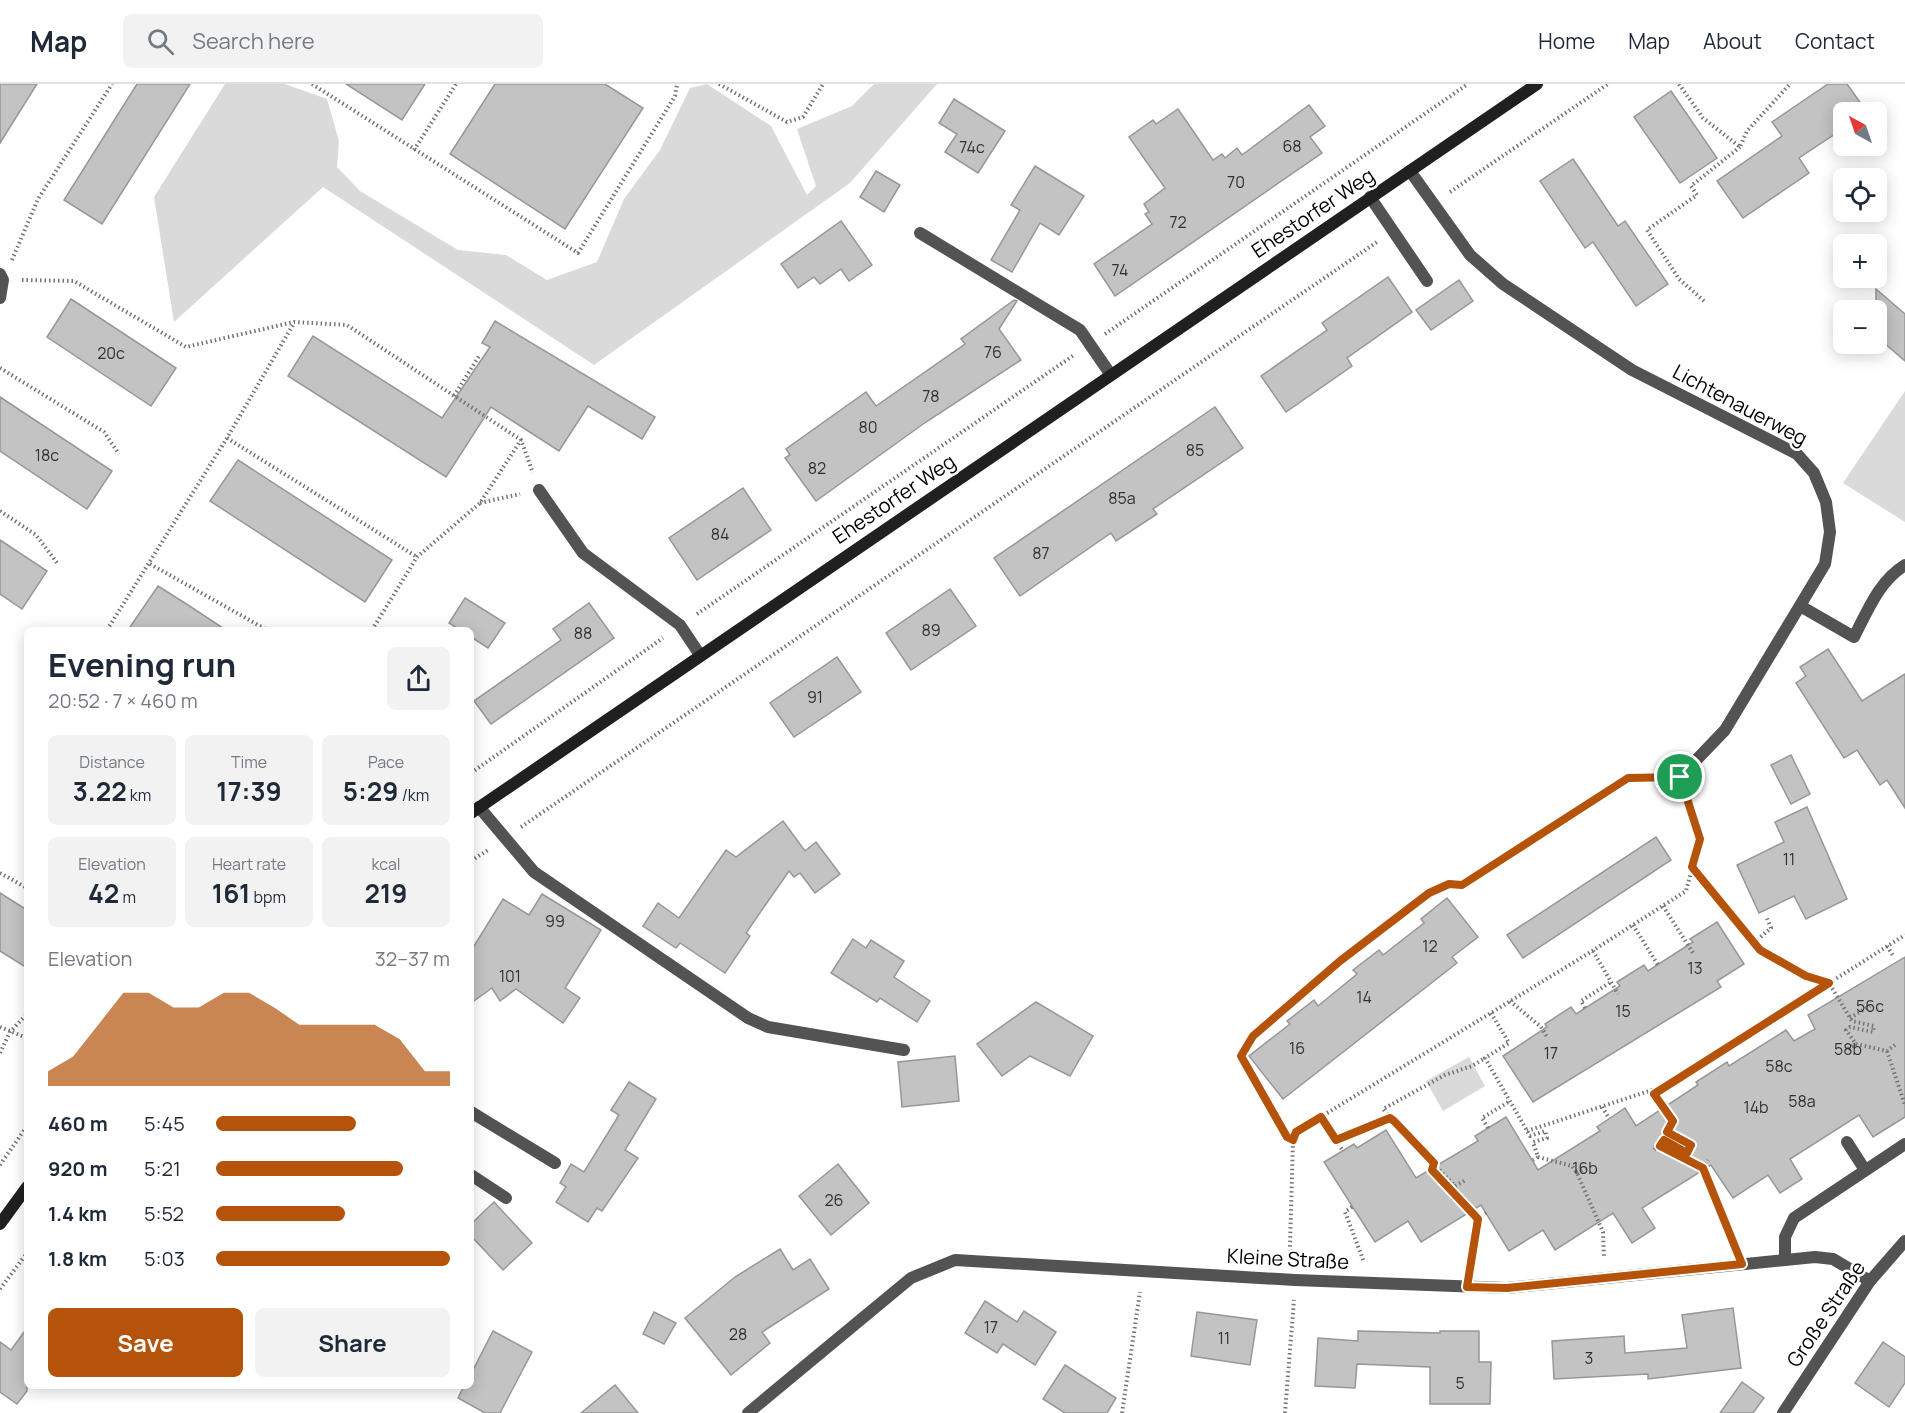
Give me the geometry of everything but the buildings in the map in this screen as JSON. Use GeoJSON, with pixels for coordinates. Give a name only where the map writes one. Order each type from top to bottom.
{"type":"FeatureCollection","features":[{"type":"Feature","properties":{"kind":"main road","name":"Ehestorfer Weg"},"geometry":{"type":"LineString","coordinates":[[475,810],[1537,84]]}},
{"type":"Feature","properties":{"kind":"main road"},"geometry":{"type":"LineString","coordinates":[[0,1224],[24,1191]]}},
{"type":"Feature","properties":{"kind":"street","name":"Lichtenauerweg"},"geometry":{"type":"LineString","coordinates":[[1410,171],[1470,255],[1503,284],[1632,370],[1791,451],[1807,464],[1824,496],[1830,522],[1830,542],[1825,564],[1802,607],[1725,730],[1680,777]]}},
{"type":"Feature","properties":{"kind":"street"},"geometry":{"type":"LineString","coordinates":[[1370,197],[1427,281]]}},
{"type":"Feature","properties":{"kind":"street"},"geometry":{"type":"LineString","coordinates":[[920,233],[1080,330],[1111,375]]}},
{"type":"Feature","properties":{"kind":"street"},"geometry":{"type":"LineString","coordinates":[[0,298],[2,277]]}},
{"type":"Feature","properties":{"kind":"street"},"geometry":{"type":"LineString","coordinates":[[539,490],[582,553],[680,625],[700,655]]}},
{"type":"Feature","properties":{"kind":"street"},"geometry":{"type":"LineString","coordinates":[[1802,607],[1854,637],[1882,586],[1893,573],[1905,565]]}},
{"type":"Feature","properties":{"kind":"street"},"geometry":{"type":"LineString","coordinates":[[475,810],[534,872],[748,1018],[768,1027],[904,1050]]}},
{"type":"Feature","properties":{"kind":"street"},"geometry":{"type":"LineString","coordinates":[[474,1114],[555,1162]]}},
{"type":"Feature","properties":{"kind":"street"},"geometry":{"type":"LineString","coordinates":[[1847,1142],[1865,1170]]}},
{"type":"Feature","properties":{"kind":"street"},"geometry":{"type":"LineString","coordinates":[[1785,1260],[1785,1237],[1794,1218],[1905,1144]]}},
{"type":"Feature","properties":{"kind":"street"},"geometry":{"type":"LineString","coordinates":[[474,1177],[506,1198]]}},
{"type":"Feature","properties":{"kind":"street","name":"Große Straße"},"geometry":{"type":"LineString","coordinates":[[1783,1413],[1870,1281],[1905,1241]]}},
{"type":"Feature","properties":{"kind":"street","name":"Kleine Straße"},"geometry":{"type":"LineString","coordinates":[[748,1413],[911,1278],[955,1260],[1295,1280],[1507,1288],[1815,1257],[1833,1259],[1870,1281]]}},
{"type":"Feature","properties":{"kind":"path"},"geometry":{"type":"LineString","coordinates":[[112,84],[38,199],[2,277],[74,281],[186,347],[294,322],[347,325],[521,440],[539,490],[480,503]]}},
{"type":"Feature","properties":{"kind":"path"},"geometry":{"type":"LineString","coordinates":[[312,84],[578,253],[675,96],[677,84]]}},
{"type":"Feature","properties":{"kind":"path"},"geometry":{"type":"LineString","coordinates":[[414,150],[456,84]]}},
{"type":"Feature","properties":{"kind":"path"},"geometry":{"type":"LineString","coordinates":[[720,84],[788,122],[803,117],[823,84]]}},
{"type":"Feature","properties":{"kind":"path"},"geometry":{"type":"LineString","coordinates":[[1101,336],[1468,84]]}},
{"type":"Feature","properties":{"kind":"path"},"geometry":{"type":"LineString","coordinates":[[1443,197],[1608,84]]}},
{"type":"Feature","properties":{"kind":"path"},"geometry":{"type":"LineString","coordinates":[[1679,84],[1703,118],[1740,147]]}},
{"type":"Feature","properties":{"kind":"path"},"geometry":{"type":"LineString","coordinates":[[1704,301],[1679,279],[1647,230],[1697,195],[1691,186],[1740,147],[1747,132],[1790,84]]}},
{"type":"Feature","properties":{"kind":"path"},"geometry":{"type":"LineString","coordinates":[[474,859],[1393,231]]}},
{"type":"Feature","properties":{"kind":"path"},"geometry":{"type":"LineString","coordinates":[[109,627],[227,438],[294,322]]}},
{"type":"Feature","properties":{"kind":"path"},"geometry":{"type":"LineString","coordinates":[[692,617],[1077,352]]}},
{"type":"Feature","properties":{"kind":"path"},"geometry":{"type":"LineString","coordinates":[[454,396],[479,356]]}},
{"type":"Feature","properties":{"kind":"path"},"geometry":{"type":"LineString","coordinates":[[0,368],[104,432],[119,454]]}},
{"type":"Feature","properties":{"kind":"path"},"geometry":{"type":"LineString","coordinates":[[227,438],[417,557]]}},
{"type":"Feature","properties":{"kind":"path"},"geometry":{"type":"LineString","coordinates":[[374,627],[417,557],[480,503],[521,440]]}},
{"type":"Feature","properties":{"kind":"path"},"geometry":{"type":"LineString","coordinates":[[0,510],[36,535],[58,564]]}},
{"type":"Feature","properties":{"kind":"path"},"geometry":{"type":"LineString","coordinates":[[150,564],[262,627]]}},
{"type":"Feature","properties":{"kind":"path"},"geometry":{"type":"LineString","coordinates":[[474,769],[666,635]]}},
{"type":"Feature","properties":{"kind":"path"},"geometry":{"type":"LineString","coordinates":[[1290,1247],[1293,1140],[1296,1132],[1593,951],[1686,891],[1700,839],[1680,777],[1628,778],[1462,885],[1449,884],[1429,893],[1340,961],[1253,1036],[1241,1056],[1242,1063],[1287,1137],[1293,1140]]}},
{"type":"Feature","properties":{"kind":"path"},"geometry":{"type":"LineString","coordinates":[[1692,867],[1760,950],[1806,976],[1829,983],[1852,1021],[1874,1026],[1873,1032],[1850,1027],[1846,1030],[1856,1044],[1887,1051],[1895,1045]]}},
{"type":"Feature","properties":{"kind":"path"},"geometry":{"type":"LineString","coordinates":[[0,873],[24,886]]}},
{"type":"Feature","properties":{"kind":"path"},"geometry":{"type":"LineString","coordinates":[[1663,906],[1693,953]]}},
{"type":"Feature","properties":{"kind":"path"},"geometry":{"type":"LineString","coordinates":[[1754,943],[1771,928],[1766,916]]}},
{"type":"Feature","properties":{"kind":"path"},"geometry":{"type":"LineString","coordinates":[[1633,925],[1658,965]]}},
{"type":"Feature","properties":{"kind":"path"},"geometry":{"type":"LineString","coordinates":[[1654,1094],[1905,935]]}},
{"type":"Feature","properties":{"kind":"path"},"geometry":{"type":"LineString","coordinates":[[1887,946],[1894,957]]}},
{"type":"Feature","properties":{"kind":"path"},"geometry":{"type":"LineString","coordinates":[[1593,951],[1618,994]]}},
{"type":"Feature","properties":{"kind":"path"},"geometry":{"type":"LineString","coordinates":[[1585,1008],[1581,1000],[1611,982]]}},
{"type":"Feature","properties":{"kind":"path"},"geometry":{"type":"LineString","coordinates":[[1510,1001],[1541,1027],[1547,1037]]}},
{"type":"Feature","properties":{"kind":"path"},"geometry":{"type":"LineString","coordinates":[[1850,1018],[1870,1006]]}},
{"type":"Feature","properties":{"kind":"path"},"geometry":{"type":"LineString","coordinates":[[1466,1180],[1455,1186],[1383,1109],[1445,1075],[1472,1066],[1509,1043],[1491,1013]]}},
{"type":"Feature","properties":{"kind":"path"},"geometry":{"type":"LineString","coordinates":[[0,1053],[10,1032],[24,1017]]}},
{"type":"Feature","properties":{"kind":"path"},"geometry":{"type":"LineString","coordinates":[[0,1027],[24,1037]]}},
{"type":"Feature","properties":{"kind":"path"},"geometry":{"type":"LineString","coordinates":[[1848,1049],[1856,1044]]}},
{"type":"Feature","properties":{"kind":"path"},"geometry":{"type":"LineString","coordinates":[[1887,1051],[1905,1105]]}},
{"type":"Feature","properties":{"kind":"path"},"geometry":{"type":"LineString","coordinates":[[1485,1058],[1530,1136],[1545,1131],[1547,1138],[1533,1142],[1538,1157]]}},
{"type":"Feature","properties":{"kind":"path"},"geometry":{"type":"LineString","coordinates":[[1527,1131],[1652,1090],[1673,1121],[1667,1132],[1691,1145],[1687,1153],[1664,1140],[1653,1151]]}},
{"type":"Feature","properties":{"kind":"path"},"geometry":{"type":"LineString","coordinates":[[1488,1128],[1482,1118],[1510,1101]]}},
{"type":"Feature","properties":{"kind":"path"},"geometry":{"type":"LineString","coordinates":[[1602,1107],[1609,1118]]}},
{"type":"Feature","properties":{"kind":"path"},"geometry":{"type":"LineString","coordinates":[[1321,1117],[1343,1150]]}},
{"type":"Feature","properties":{"kind":"path"},"geometry":{"type":"LineString","coordinates":[[1336,1140],[1390,1118]]}},
{"type":"Feature","properties":{"kind":"path"},"geometry":{"type":"LineString","coordinates":[[0,1165],[24,1130]]}},
{"type":"Feature","properties":{"kind":"path"},"geometry":{"type":"LineString","coordinates":[[1688,1143],[1695,1139]]}},
{"type":"Feature","properties":{"kind":"path"},"geometry":{"type":"LineString","coordinates":[[1660,1146],[1703,1168],[1742,1264]]}},
{"type":"Feature","properties":{"kind":"path"},"geometry":{"type":"LineString","coordinates":[[1533,1160],[1538,1157],[1572,1166],[1577,1173],[1603,1232],[1604,1278]]}},
{"type":"Feature","properties":{"kind":"path"},"geometry":{"type":"LineString","coordinates":[[1703,1168],[1708,1160]]}},
{"type":"Feature","properties":{"kind":"path"},"geometry":{"type":"LineString","coordinates":[[1434,1163],[1432,1170],[1478,1219]]}},
{"type":"Feature","properties":{"kind":"path"},"geometry":{"type":"LineString","coordinates":[[1577,1173],[1585,1168]]}},
{"type":"Feature","properties":{"kind":"path"},"geometry":{"type":"LineString","coordinates":[[1352,1207],[1345,1212],[1372,1283]]}},
{"type":"Feature","properties":{"kind":"path"},"geometry":{"type":"LineString","coordinates":[[1467,1287],[1478,1219],[1486,1214]]}},
{"type":"Feature","properties":{"kind":"path"},"geometry":{"type":"LineString","coordinates":[[0,1289],[24,1257]]}},
{"type":"Feature","properties":{"kind":"path"},"geometry":{"type":"LineString","coordinates":[[1122,1413],[1143,1271]]}},
{"type":"Feature","properties":{"kind":"path"},"geometry":{"type":"LineString","coordinates":[[1285,1413],[1295,1280]]}},
{"type":"Feature","properties":{"kind":"shaded area"},"geometry":{"type":"Polygon","coordinates":[[[225,84],[285,84],[327,99],[339,141],[337,167],[360,191],[458,250],[506,255],[547,280],[597,262],[624,199],[660,150],[690,88],[707,84],[771,126],[807,195],[816,186],[797,129],[852,106],[874,84],[937,84],[850,183],[594,365],[323,187],[174,322],[154,197],[225,84]]]}},
{"type":"Feature","properties":{"kind":"shaded area"},"geometry":{"type":"Polygon","coordinates":[[[1905,391],[1905,522],[1843,483],[1905,391]]]}},
{"type":"Feature","properties":{"kind":"shaded area"},"geometry":{"type":"Polygon","coordinates":[[[1469,1057],[1485,1086],[1443,1111],[1426,1081],[1469,1057]]]}},
{"type":"Feature","properties":{"kind":"route"},"geometry":{"type":"LineString","coordinates":[[1680,777],[1700,839],[1692,867],[1760,950],[1806,976],[1829,983],[1654,1094],[1673,1121],[1667,1132],[1691,1145],[1687,1153],[1664,1140],[1660,1146],[1703,1168],[1742,1264],[1507,1288],[1467,1287],[1478,1219],[1432,1170],[1434,1163],[1394,1121],[1390,1118],[1336,1140],[1321,1117],[1296,1132],[1293,1140],[1287,1137],[1242,1063],[1241,1056],[1253,1036],[1340,961],[1429,893],[1449,884],[1462,885],[1628,778],[1680,777]]}}]}
